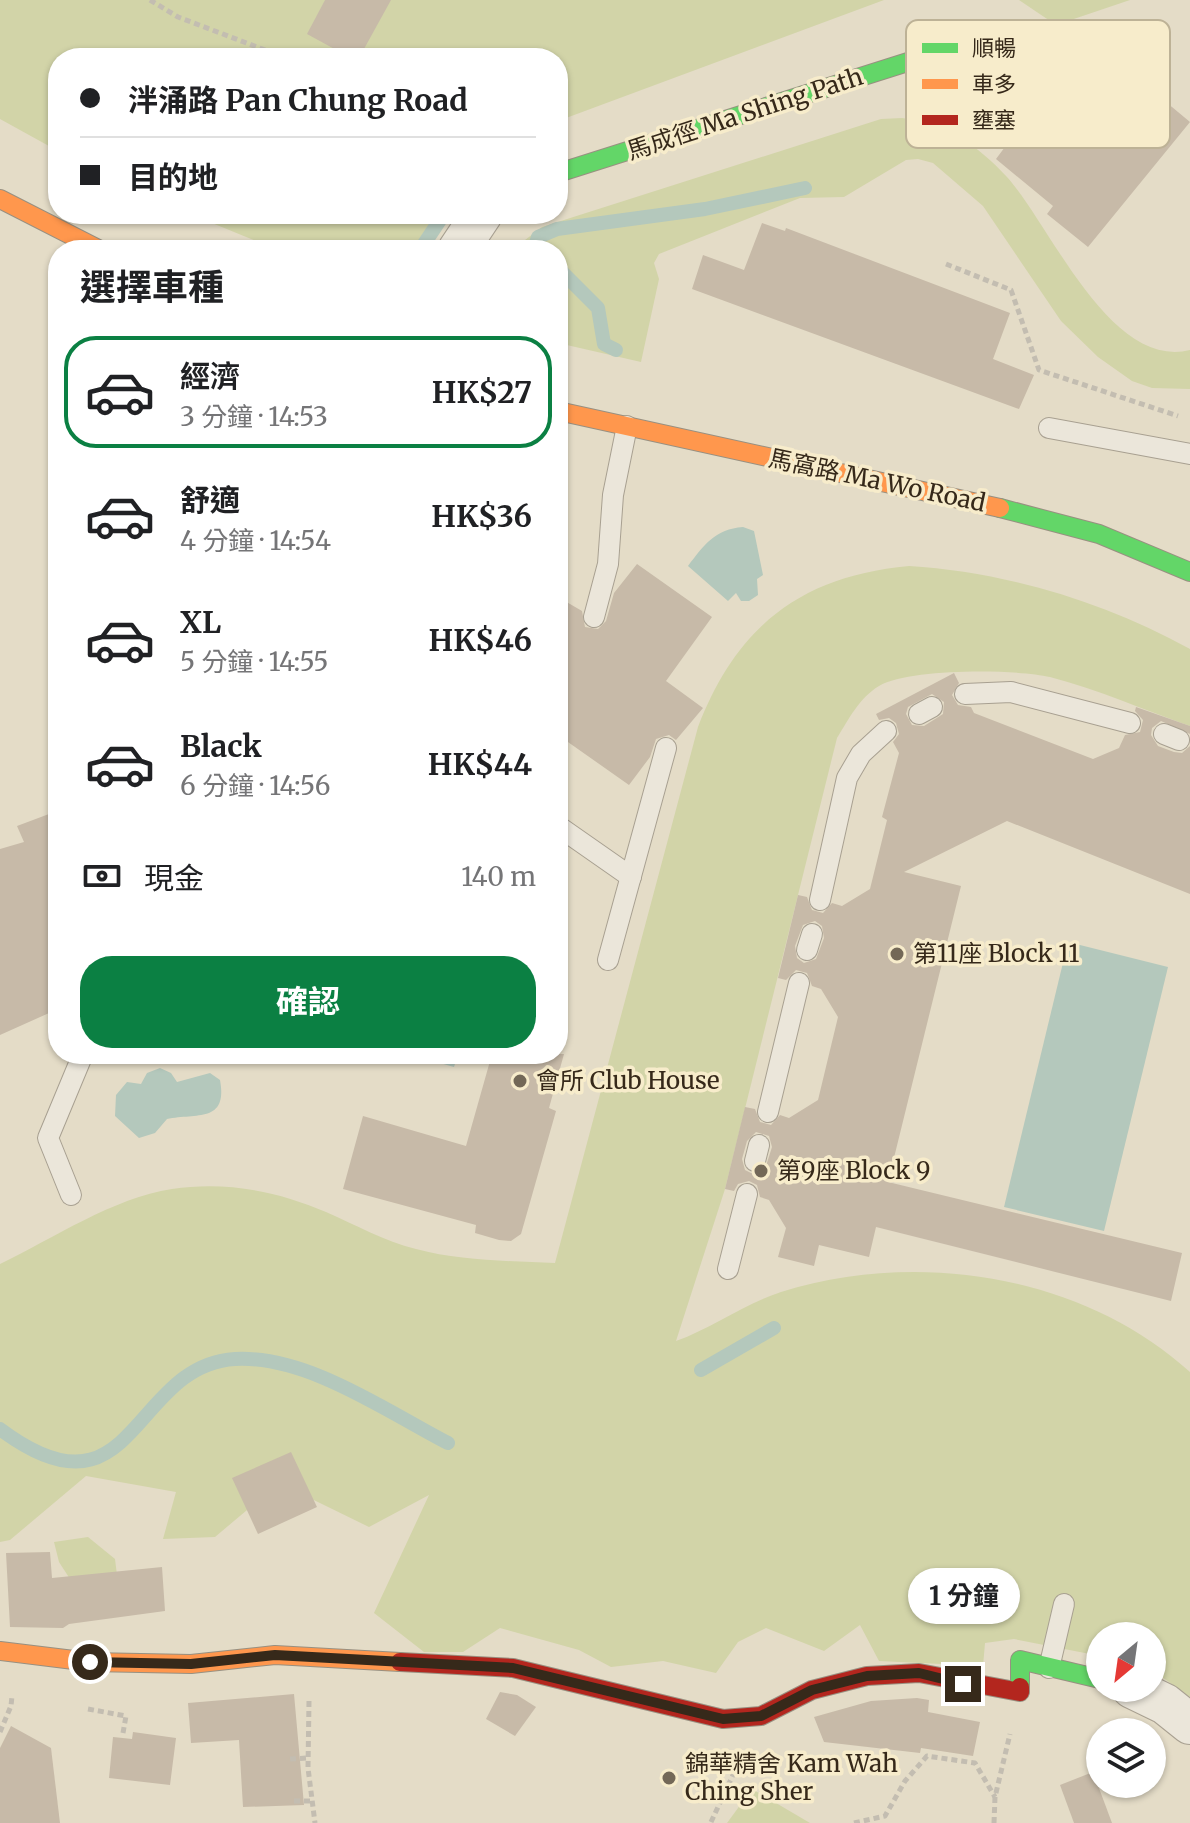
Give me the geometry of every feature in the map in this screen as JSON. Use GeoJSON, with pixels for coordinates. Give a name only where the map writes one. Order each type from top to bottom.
{"type":"FeatureCollection","features":[{"type":"Feature","properties":{"kind":"street","name":"馬成徑 Ma Shing Path"},"geometry":{"type":"LineString","coordinates":[[568,170],[906,63]]}},
{"type":"Feature","properties":{"kind":"street"},"geometry":{"type":"LineString","coordinates":[[0,199],[48,223]]}},
{"type":"Feature","properties":{"kind":"street"},"geometry":{"type":"LineString","coordinates":[[49,224],[80,240]]}},
{"type":"Feature","properties":{"kind":"street","name":"馬窩路 Ma Wo Road"},"geometry":{"type":"LineString","coordinates":[[568,413],[1044,518],[1113,539],[1190,572]]}},
{"type":"Feature","properties":{"kind":"street"},"geometry":{"type":"LineString","coordinates":[[0,1651],[90,1662],[191,1664],[275,1655],[513,1668],[723,1719],[761,1716],[812,1690],[867,1676],[919,1673],[963,1684],[1020,1692],[1020,1660],[1086,1676]]}},
{"type":"Feature","properties":{"kind":"street"},"geometry":{"type":"LineString","coordinates":[[1161,1702],[1190,1724]]}},
{"type":"Feature","properties":{"kind":"lane"},"geometry":{"type":"LineString","coordinates":[[594,617],[608,564],[613,495],[627,426]]}},
{"type":"Feature","properties":{"kind":"lane"},"geometry":{"type":"LineString","coordinates":[[1049,428],[1190,454]]}},
{"type":"Feature","properties":{"kind":"lane"},"geometry":{"type":"LineString","coordinates":[[965,694],[1011,692],[1130,723]]}},
{"type":"Feature","properties":{"kind":"lane"},"geometry":{"type":"LineString","coordinates":[[820,900],[847,778],[861,754],[886,731]]}},
{"type":"Feature","properties":{"kind":"lane"},"geometry":{"type":"LineString","coordinates":[[608,960],[666,748]]}},
{"type":"Feature","properties":{"kind":"lane"},"geometry":{"type":"LineString","coordinates":[[568,833],[631,877]]}},
{"type":"Feature","properties":{"kind":"lane"},"geometry":{"type":"LineString","coordinates":[[768,1112],[799,983]]}},
{"type":"Feature","properties":{"kind":"lane"},"geometry":{"type":"LineString","coordinates":[[71,1195],[48,1138],[79,1064]]}},
{"type":"Feature","properties":{"kind":"lane"},"geometry":{"type":"LineString","coordinates":[[728,1269],[747,1194]]}},
{"type":"Feature","properties":{"kind":"lane"},"geometry":{"type":"LineString","coordinates":[[1049,1668],[1064,1604]]}},
{"type":"Feature","properties":{"kind":"path"},"geometry":{"type":"LineString","coordinates":[[150,0],[178,17],[260,48]]}},
{"type":"Feature","properties":{"kind":"path"},"geometry":{"type":"LineString","coordinates":[[946,264],[1011,290],[1039,370],[1190,420]]}},
{"type":"Feature","properties":{"kind":"path"},"geometry":{"type":"LineString","coordinates":[[309,1689],[308,1758],[315,1823]]}},
{"type":"Feature","properties":{"kind":"path"},"geometry":{"type":"LineString","coordinates":[[994,1823],[995,1797],[1020,1692]]}},
{"type":"Feature","properties":{"kind":"path"},"geometry":{"type":"LineString","coordinates":[[711,1822],[761,1716]]}},
{"type":"Feature","properties":{"kind":"path"},"geometry":{"type":"LineString","coordinates":[[854,1823],[885,1816],[905,1781],[927,1756],[975,1763],[995,1797]]}},
{"type":"Feature","properties":{"kind":"path"},"geometry":{"type":"LineString","coordinates":[[290,1759],[308,1758]]}},
{"type":"Feature","properties":{"kind":"path"},"geometry":{"type":"LineString","coordinates":[[294,1801],[311,1801]]}},
{"type":"Feature","properties":{"kind":"green space"},"geometry":{"type":"Polygon","coordinates":[[[0,0],[884,0],[568,117],[568,48],[48,48],[48,145],[0,119],[0,0]]]}},
{"type":"Feature","properties":{"kind":"green space"},"geometry":{"type":"Polygon","coordinates":[[[1019,0],[1130,0],[1071,20],[1049,20],[1019,0]]]}},
{"type":"Feature","properties":{"kind":"green space"},"geometry":{"type":"Polygon","coordinates":[[[881,119],[906,119],[906,148],[974,148],[996,166],[1024,199],[1063,259],[1109,317],[1134,338],[1161,350],[1190,350],[1190,389],[1152,388],[1132,381],[1098,357],[1061,321],[983,206],[933,163],[918,159],[906,160],[844,197],[800,198],[659,254],[654,263],[659,279],[641,362],[568,345],[568,240],[525,240],[542,227],[568,224],[568,219],[881,119]]]}},
{"type":"Feature","properties":{"kind":"green space"},"geometry":{"type":"Polygon","coordinates":[[[214,224],[436,224],[421,240],[254,240],[214,224]]]}},
{"type":"Feature","properties":{"kind":"green space"},"geometry":{"type":"Polygon","coordinates":[[[909,566],[982,575],[1054,592],[1158,632],[1190,649],[1190,726],[1068,682],[1013,672],[938,673],[894,680],[879,686],[860,703],[837,738],[725,1189],[676,1341],[781,1292],[834,1279],[888,1273],[942,1273],[997,1280],[1050,1293],[1100,1313],[1147,1339],[1190,1372],[1190,1697],[1166,1680],[1166,1622],[1086,1622],[1086,1653],[1014,1639],[985,1643],[983,1666],[879,1661],[860,1625],[824,1651],[766,1628],[738,1642],[716,1673],[663,1661],[611,1667],[579,1650],[500,1628],[463,1652],[424,1652],[374,1613],[429,1495],[369,1527],[279,1483],[215,1537],[163,1539],[176,1492],[86,1476],[10,1540],[0,1542],[0,1264],[84,1220],[128,1201],[172,1189],[232,1187],[289,1198],[404,1246],[433,1253],[555,1263],[698,727],[714,691],[753,634],[778,612],[836,581],[909,566]]]}},
{"type":"Feature","properties":{"kind":"green space"},"geometry":{"type":"Polygon","coordinates":[[[88,1537],[115,1559],[118,1583],[81,1596],[59,1562],[54,1542],[88,1537]]]}},
{"type":"Feature","properties":{"kind":"green space"},"geometry":{"type":"Polygon","coordinates":[[[752,1789],[810,1823],[727,1823],[752,1789]]]}},
{"type":"Feature","properties":{"kind":"shaded area"},"geometry":{"type":"Polygon","coordinates":[[[743,527],[754,531],[763,575],[757,579],[758,595],[749,601],[741,601],[736,593],[728,601],[688,566],[718,535],[743,527]]]}},
{"type":"Feature","properties":{"kind":"shaded area"},"geometry":{"type":"Polygon","coordinates":[[[1068,942],[1168,967],[1104,1231],[1004,1207],[1068,942]]]}},
{"type":"Feature","properties":{"kind":"shaded area"},"geometry":{"type":"Polygon","coordinates":[[[160,1068],[171,1073],[177,1082],[210,1073],[220,1080],[219,1103],[215,1110],[208,1113],[167,1119],[155,1133],[139,1138],[115,1116],[116,1095],[127,1082],[141,1084],[147,1073],[160,1068]]]}},
{"type":"Feature","properties":{"kind":"building"},"geometry":{"type":"Polygon","coordinates":[[[325,0],[391,0],[365,48],[333,48],[307,34],[325,0]]]}},
{"type":"Feature","properties":{"kind":"building"},"geometry":{"type":"Polygon","coordinates":[[[1170,105],[1190,122],[1170,147],[1170,105]]]}},
{"type":"Feature","properties":{"kind":"building"},"geometry":{"type":"Polygon","coordinates":[[[1004,148],[1169,148],[1088,247],[1047,214],[1053,206],[996,159],[1004,148]]]}},
{"type":"Feature","properties":{"kind":"building"},"geometry":{"type":"Polygon","coordinates":[[[762,223],[785,231],[786,228],[1010,313],[993,359],[1034,375],[1019,409],[692,289],[703,255],[744,270],[762,223]]]}},
{"type":"Feature","properties":{"kind":"building"},"geometry":{"type":"Polygon","coordinates":[[[637,564],[712,617],[666,681],[703,708],[676,740],[669,735],[656,739],[650,757],[629,785],[568,742],[568,603],[582,611],[585,627],[598,629],[606,621],[614,593],[637,564]]]}},
{"type":"Feature","properties":{"kind":"building"},"geometry":{"type":"Polygon","coordinates":[[[954,673],[959,683],[952,695],[958,705],[971,707],[974,713],[1093,759],[1119,748],[1125,735],[1140,732],[1143,720],[1135,711],[1136,707],[1190,726],[1190,734],[1161,721],[1152,728],[1151,735],[1158,746],[1174,752],[1182,753],[1190,746],[1190,894],[1007,821],[904,872],[961,886],[888,1182],[1182,1253],[1171,1301],[876,1227],[869,1257],[819,1245],[814,1266],[778,1257],[786,1228],[769,1200],[760,1197],[757,1185],[749,1181],[738,1184],[734,1191],[725,1189],[745,1107],[755,1109],[760,1122],[771,1125],[780,1115],[789,1118],[818,1100],[838,1017],[821,989],[812,986],[807,973],[796,970],[786,980],[778,978],[798,895],[807,897],[812,910],[823,913],[832,903],[842,906],[870,889],[887,820],[882,817],[899,753],[893,742],[899,734],[896,723],[889,718],[879,720],[876,714],[954,673]],[[932,694],[908,707],[906,714],[912,725],[924,726],[943,714],[944,702],[932,694]],[[815,921],[803,925],[795,946],[797,958],[804,963],[816,959],[824,938],[822,926],[815,921]],[[756,1132],[747,1141],[742,1159],[745,1170],[753,1174],[765,1169],[772,1147],[769,1136],[756,1132]]]}},
{"type":"Feature","properties":{"kind":"building"},"geometry":{"type":"Polygon","coordinates":[[[48,814],[48,1013],[0,1035],[0,849],[24,842],[17,826],[48,814]]]}},
{"type":"Feature","properties":{"kind":"building","name":"會所 Club House"},"geometry":{"type":"Polygon","coordinates":[[[489,1064],[561,1064],[549,1108],[556,1111],[521,1234],[511,1241],[475,1233],[476,1225],[343,1189],[363,1116],[466,1146],[489,1064]]]}},
{"type":"Feature","properties":{"kind":"building"},"geometry":{"type":"Polygon","coordinates":[[[291,1452],[317,1507],[258,1534],[232,1478],[291,1452]]]}},
{"type":"Feature","properties":{"kind":"building"},"geometry":{"type":"Polygon","coordinates":[[[50,1552],[52,1578],[162,1567],[165,1611],[69,1624],[63,1628],[10,1627],[6,1553],[50,1552]]]}},
{"type":"Feature","properties":{"kind":"building"},"geometry":{"type":"Polygon","coordinates":[[[500,1692],[517,1695],[536,1707],[515,1736],[486,1719],[500,1692]]]}},
{"type":"Feature","properties":{"kind":"building"},"geometry":{"type":"Polygon","coordinates":[[[294,1694],[304,1805],[243,1807],[239,1740],[191,1743],[188,1703],[294,1694]]]}},
{"type":"Feature","properties":{"kind":"building"},"geometry":{"type":"Polygon","coordinates":[[[929,1700],[928,1712],[980,1722],[973,1756],[921,1748],[920,1753],[824,1742],[814,1717],[871,1701],[929,1700]]]}},
{"type":"Feature","properties":{"kind":"building"},"geometry":{"type":"Polygon","coordinates":[[[11,1726],[51,1748],[60,1823],[0,1823],[0,1748],[11,1726]]]}},
{"type":"Feature","properties":{"kind":"building"},"geometry":{"type":"Polygon","coordinates":[[[133,1732],[176,1738],[170,1785],[109,1778],[113,1737],[132,1739],[133,1732]]]}},
{"type":"Feature","properties":{"kind":"building"},"geometry":{"type":"Polygon","coordinates":[[[1086,1775],[1086,1798],[1103,1798],[1112,1823],[1074,1823],[1060,1785],[1086,1775]]]}},
{"type":"Feature","properties":{"kind":"waterway"},"geometry":{"type":"LineString","coordinates":[[537,240],[557,229],[705,209],[805,188]]}},
{"type":"Feature","properties":{"kind":"waterway"},"geometry":{"type":"LineString","coordinates":[[427,240],[437,224]]}},
{"type":"Feature","properties":{"kind":"waterway"},"geometry":{"type":"LineString","coordinates":[[568,278],[598,308],[604,344],[616,350]]}},
{"type":"Feature","properties":{"kind":"waterway"},"geometry":{"type":"LineString","coordinates":[[701,1370],[774,1328]]}},
{"type":"Feature","properties":{"kind":"waterway"},"geometry":{"type":"LineString","coordinates":[[0,1429],[45,1455],[79,1462],[106,1453],[129,1434],[173,1387],[201,1368],[235,1359],[262,1360],[318,1375],[448,1443]]}},
{"type":"Feature","properties":{"kind":"traffic: fast"},"geometry":{"type":"LineString","coordinates":[[568,170],[906,63]]}},
{"type":"Feature","properties":{"kind":"traffic: fast"},"geometry":{"type":"LineString","coordinates":[[1000,508],[1099,534],[1190,572]]}},
{"type":"Feature","properties":{"kind":"traffic: fast"},"geometry":{"type":"LineString","coordinates":[[1020,1687],[1020,1660],[1086,1676]]}},
{"type":"Feature","properties":{"kind":"traffic: slow"},"geometry":{"type":"LineString","coordinates":[[0,199],[48,223]]}},
{"type":"Feature","properties":{"kind":"traffic: slow"},"geometry":{"type":"LineString","coordinates":[[49,224],[80,240]]}},
{"type":"Feature","properties":{"kind":"traffic: slow"},"geometry":{"type":"LineString","coordinates":[[568,413],[1000,508]]}},
{"type":"Feature","properties":{"kind":"traffic: slow"},"geometry":{"type":"LineString","coordinates":[[0,1651],[90,1662],[191,1664],[275,1655],[400,1662]]}},
{"type":"Feature","properties":{"kind":"traffic: jam"},"geometry":{"type":"LineString","coordinates":[[400,1662],[513,1668],[723,1719],[761,1716],[812,1690],[867,1676],[919,1673],[1020,1692],[1020,1687]]}},
{"type":"Feature","properties":{"kind":"place","name":"第11座 Block 11"},"geometry":{"type":"Point","coordinates":[897,954]}},
{"type":"Feature","properties":{"kind":"place","name":"會所 Club House"},"geometry":{"type":"Point","coordinates":[520,1081]}},
{"type":"Feature","properties":{"kind":"place","name":"第9座 Block 9"},"geometry":{"type":"Point","coordinates":[761,1171]}},
{"type":"Feature","properties":{"kind":"place","name":"錦華精舍 Kam Wah Ching Sher"},"geometry":{"type":"Point","coordinates":[669,1778]}},
{"type":"Feature","properties":{"kind":"route"},"geometry":{"type":"LineString","coordinates":[[90,1662],[191,1664],[275,1655],[513,1668],[723,1719],[761,1716],[812,1690],[867,1676],[919,1673],[963,1684]]}}]}
